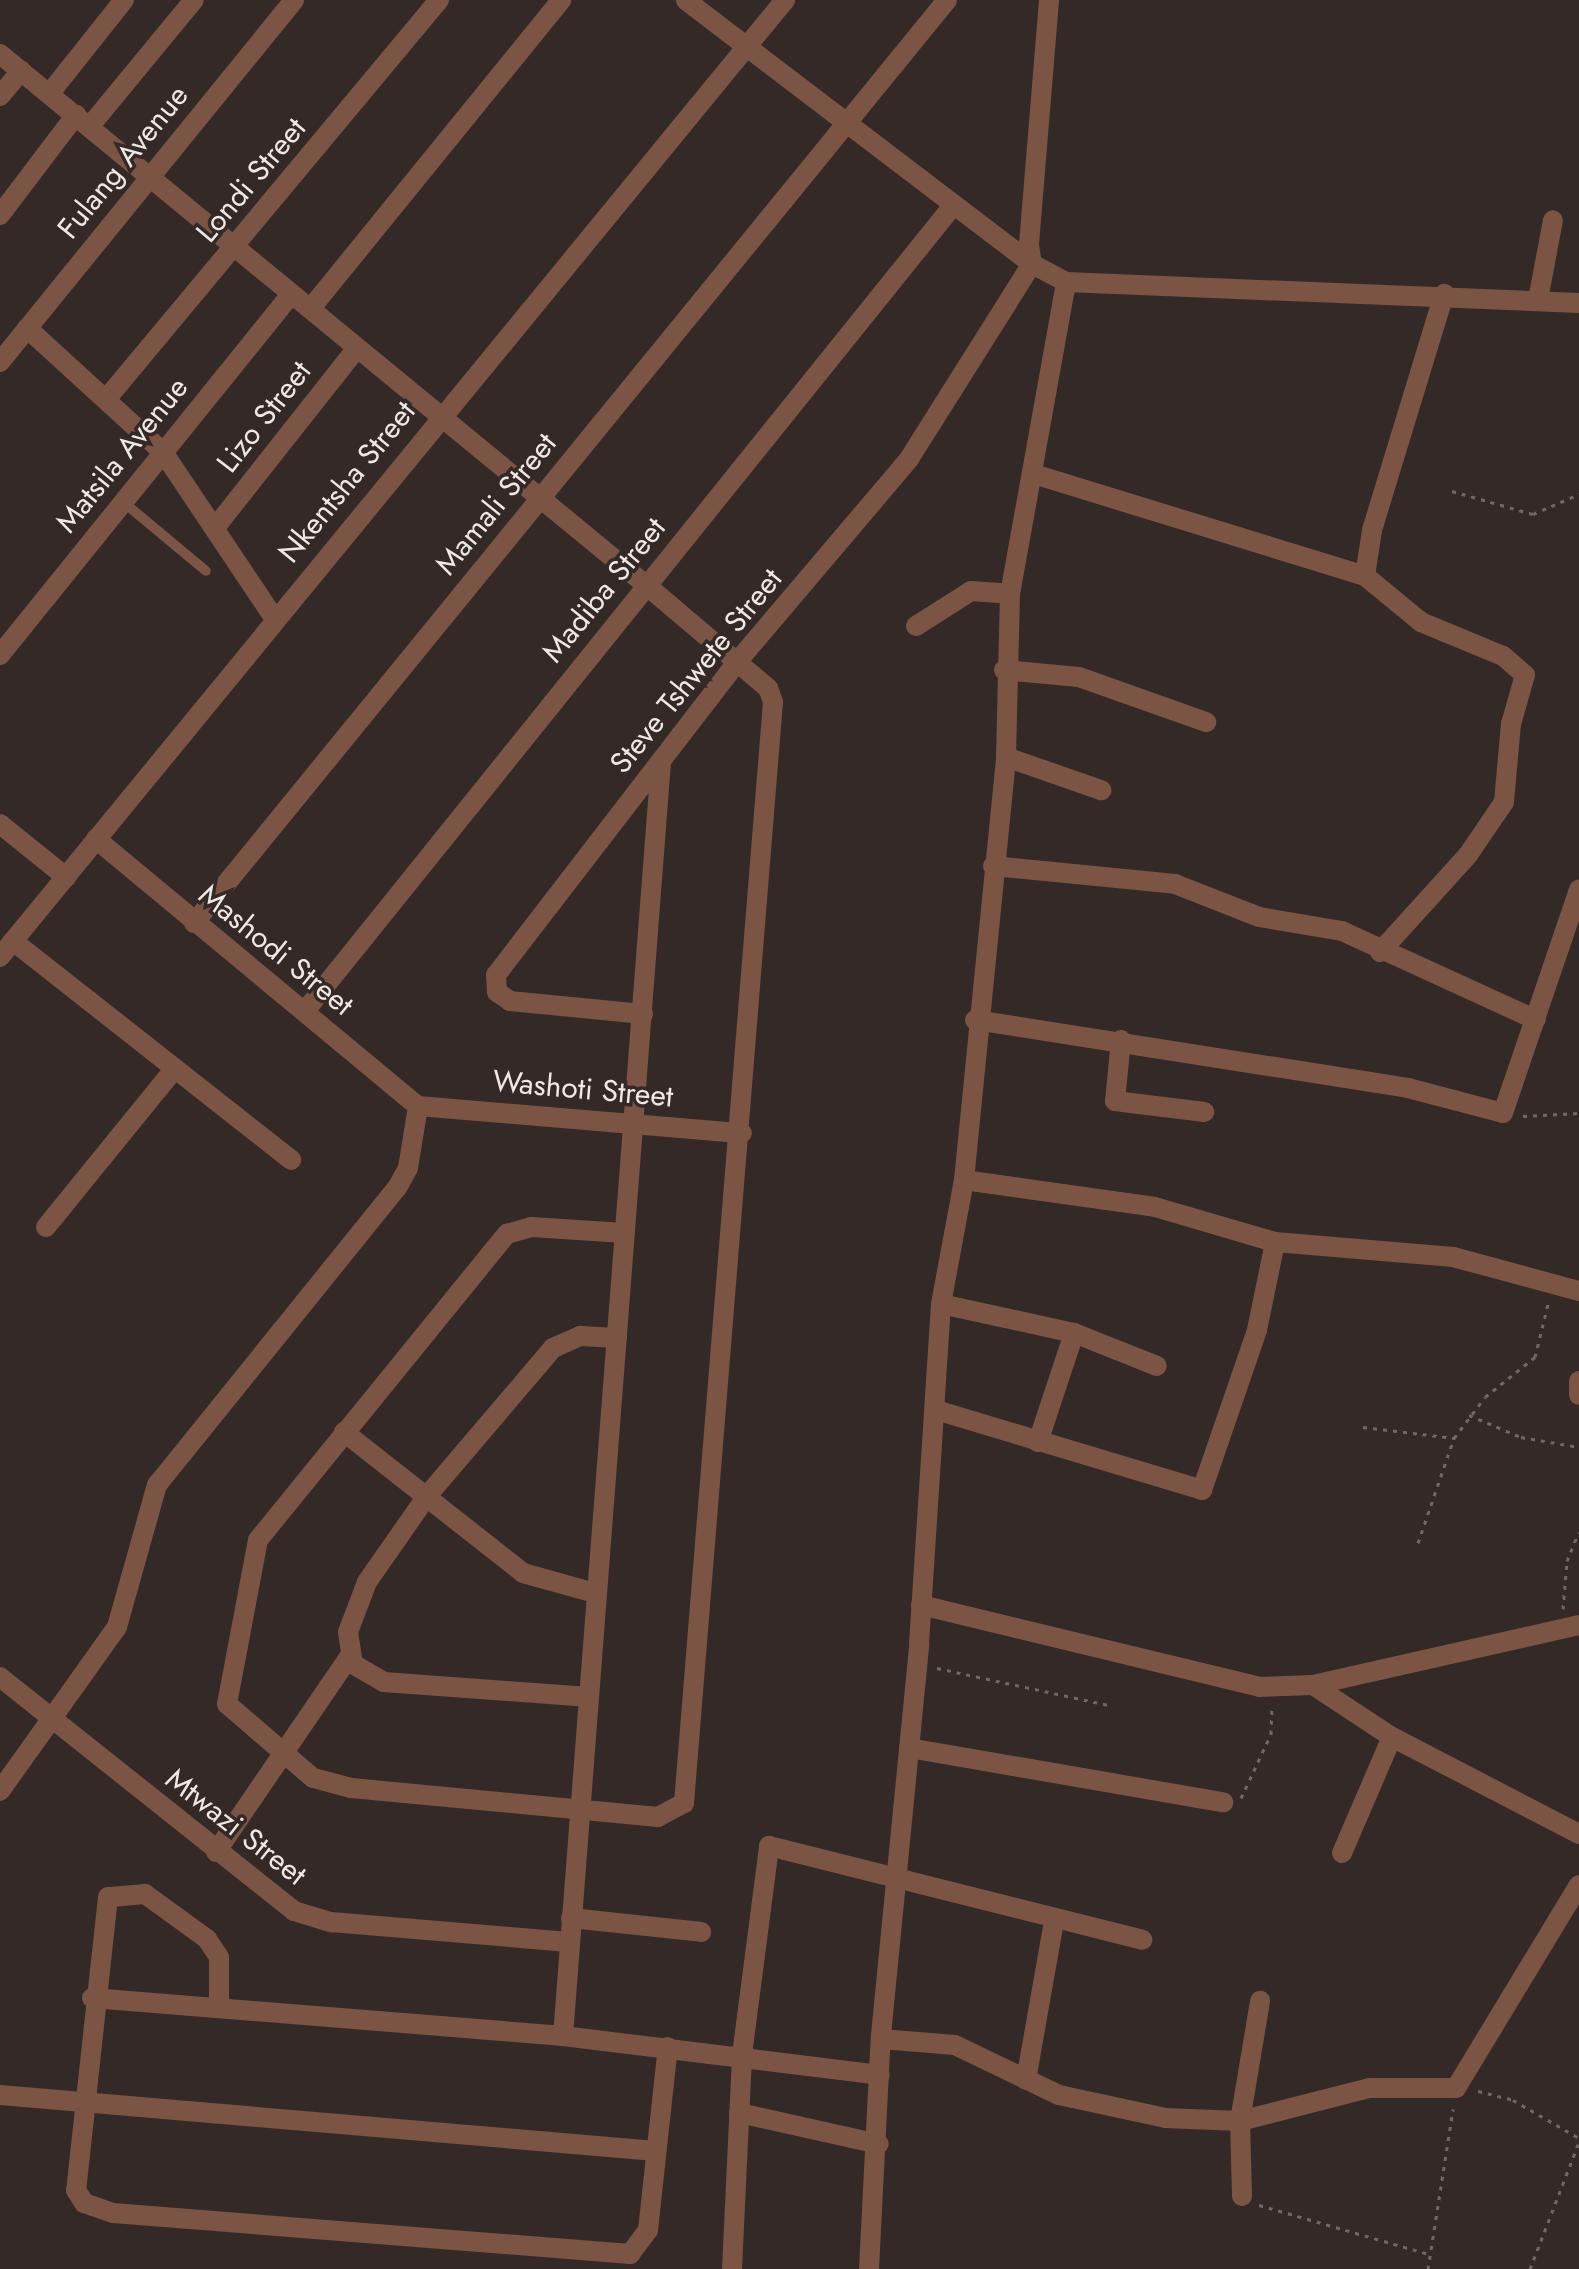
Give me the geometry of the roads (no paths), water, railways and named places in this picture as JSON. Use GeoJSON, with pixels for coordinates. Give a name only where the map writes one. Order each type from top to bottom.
{"type":"FeatureCollection","features":[{"type":"Feature","properties":{"kind":"street"},"geometry":{"type":"LineString","coordinates":[[50,93],[124,0]]}},
{"type":"Feature","properties":{"kind":"street"},"geometry":{"type":"LineString","coordinates":[[0,215],[194,0]]}},
{"type":"Feature","properties":{"kind":"street","name":"Fulang Avenue"},"geometry":{"type":"LineString","coordinates":[[1,358],[294,0]]}},
{"type":"Feature","properties":{"kind":"street","name":"Londi Street"},"geometry":{"type":"LineString","coordinates":[[108,397],[439,0]]}},
{"type":"Feature","properties":{"kind":"street"},"geometry":{"type":"LineString","coordinates":[[311,308],[561,0]]}},
{"type":"Feature","properties":{"kind":"street"},"geometry":{"type":"LineString","coordinates":[[686,0],[951,208],[1032,264],[1066,282],[1444,294],[1579,303]]}},
{"type":"Feature","properties":{"kind":"street","name":"Nkentsha Street"},"geometry":{"type":"LineString","coordinates":[[7,949],[742,46],[785,0]]}},
{"type":"Feature","properties":{"kind":"street","name":"Mamali Street"},"geometry":{"type":"LineString","coordinates":[[194,923],[844,122],[947,0]]}},
{"type":"Feature","properties":{"kind":"street"},"geometry":{"type":"LineString","coordinates":[[1032,264],[1029,216],[1049,0]]}},
{"type":"Feature","properties":{"kind":"street"},"geometry":{"type":"LineString","coordinates":[[0,54],[237,244],[291,294],[646,585],[768,688],[774,707],[742,1133],[686,1796],[667,1817],[334,1786],[285,1756],[227,1704],[250,1561],[265,1529],[507,1234],[531,1227],[625,1233]]}},
{"type":"Feature","properties":{"kind":"street"},"geometry":{"type":"LineString","coordinates":[[0,96],[21,71]]}},
{"type":"Feature","properties":{"kind":"street","name":"Madiba Street"},"geometry":{"type":"LineString","coordinates":[[305,1011],[951,208]]}},
{"type":"Feature","properties":{"kind":"street"},"geometry":{"type":"LineString","coordinates":[[1538,300],[1553,220]]}},
{"type":"Feature","properties":{"kind":"street","name":"Steve Tshwete Street"},"geometry":{"type":"LineString","coordinates":[[643,1014],[510,1001],[495,981],[737,662],[909,459],[1032,264]]}},
{"type":"Feature","properties":{"kind":"street"},"geometry":{"type":"LineString","coordinates":[[869,2269],[879,2144],[881,2039],[918,1664],[941,1304],[964,1180],[975,1020],[1006,757],[1004,670],[1010,594],[1037,475],[1066,282]]}},
{"type":"Feature","properties":{"kind":"street","name":"Matsila Avenue"},"geometry":{"type":"LineString","coordinates":[[0,655],[291,294]]}},
{"type":"Feature","properties":{"kind":"street"},"geometry":{"type":"LineString","coordinates":[[1365,576],[1372,530],[1444,294]]}},
{"type":"Feature","properties":{"kind":"street"},"geometry":{"type":"LineString","coordinates":[[27,328],[108,397],[163,452],[218,524],[274,618]]}},
{"type":"Feature","properties":{"kind":"street","name":"Lizo Street"},"geometry":{"type":"LineString","coordinates":[[218,524],[357,348]]}},
{"type":"Feature","properties":{"kind":"street"},"geometry":{"type":"LineString","coordinates":[[1037,475],[1365,576],[1421,622],[1503,656],[1525,675],[1511,724],[1504,802],[1481,839],[1380,952]]}},
{"type":"Feature","properties":{"kind":"street"},"geometry":{"type":"LineString","coordinates":[[916,626],[971,591],[1010,594]]}},
{"type":"Feature","properties":{"kind":"street"},"geometry":{"type":"LineString","coordinates":[[1004,670],[1079,677],[1206,722]]}},
{"type":"Feature","properties":{"kind":"street"},"geometry":{"type":"LineString","coordinates":[[1006,757],[1101,790]]}},
{"type":"Feature","properties":{"kind":"street"},"geometry":{"type":"LineString","coordinates":[[563,2036],[661,762]]}},
{"type":"Feature","properties":{"kind":"street"},"geometry":{"type":"LineString","coordinates":[[0,824],[66,877]]}},
{"type":"Feature","properties":{"kind":"street","name":"Mashodi Street"},"geometry":{"type":"LineString","coordinates":[[96,839],[418,1106]]}},
{"type":"Feature","properties":{"kind":"street"},"geometry":{"type":"LineString","coordinates":[[993,866],[1168,882],[1259,917],[1342,931],[1380,952],[1536,1020]]}},
{"type":"Feature","properties":{"kind":"street"},"geometry":{"type":"LineString","coordinates":[[975,1020],[1121,1040],[1250,1068],[1435,1093],[1503,1113],[1579,890]]}},
{"type":"Feature","properties":{"kind":"street"},"geometry":{"type":"LineString","coordinates":[[7,949],[291,1160]]}},
{"type":"Feature","properties":{"kind":"street"},"geometry":{"type":"LineString","coordinates":[[1121,1040],[1115,1101],[1204,1112]]}},
{"type":"Feature","properties":{"kind":"street"},"geometry":{"type":"LineString","coordinates":[[46,1227],[172,1072]]}},
{"type":"Feature","properties":{"kind":"street"},"geometry":{"type":"LineString","coordinates":[[0,1791],[48,1715],[117,1627],[157,1485],[397,1188],[408,1168],[418,1106]]}},
{"type":"Feature","properties":{"kind":"street","name":"Washoti Street"},"geometry":{"type":"LineString","coordinates":[[418,1106],[742,1133]]}},
{"type":"Feature","properties":{"kind":"street"},"geometry":{"type":"LineString","coordinates":[[964,1180],[1155,1207],[1275,1242],[1453,1257],[1579,1291]]}},
{"type":"Feature","properties":{"kind":"street"},"geometry":{"type":"LineString","coordinates":[[936,1410],[1196,1492],[1207,1486],[1231,1391],[1257,1330],[1275,1242]]}},
{"type":"Feature","properties":{"kind":"street"},"geometry":{"type":"LineString","coordinates":[[941,1304],[1074,1333],[1157,1366]]}},
{"type":"Feature","properties":{"kind":"street"},"geometry":{"type":"LineString","coordinates":[[1038,1442],[1074,1333]]}},
{"type":"Feature","properties":{"kind":"street"},"geometry":{"type":"LineString","coordinates":[[216,1852],[285,1756],[349,1657],[356,1603],[427,1496],[559,1342],[617,1338]]}},
{"type":"Feature","properties":{"kind":"street"},"geometry":{"type":"LineString","coordinates":[[1579,1381],[1579,1395]]}},
{"type":"Feature","properties":{"kind":"street"},"geometry":{"type":"LineString","coordinates":[[344,1432],[537,1581],[595,1593]]}},
{"type":"Feature","properties":{"kind":"street"},"geometry":{"type":"LineString","coordinates":[[921,1605],[1271,1687],[1313,1685],[1571,1625]]}},
{"type":"Feature","properties":{"kind":"street"},"geometry":{"type":"LineString","coordinates":[[349,1657],[362,1673],[384,1682],[589,1697]]}},
{"type":"Feature","properties":{"kind":"street","name":"Mtwazi Street"},"geometry":{"type":"LineString","coordinates":[[0,1677],[278,1901],[321,1920],[568,1942]]}},
{"type":"Feature","properties":{"kind":"street"},"geometry":{"type":"LineString","coordinates":[[1313,1685],[1392,1737],[1579,1834]]}},
{"type":"Feature","properties":{"kind":"street"},"geometry":{"type":"LineString","coordinates":[[1342,1853],[1392,1737]]}},
{"type":"Feature","properties":{"kind":"street"},"geometry":{"type":"LineString","coordinates":[[909,1748],[1223,1802]]}},
{"type":"Feature","properties":{"kind":"street"},"geometry":{"type":"LineString","coordinates":[[732,2269],[742,2055],[769,1846],[897,1875],[1054,1922],[1142,1940]]}},
{"type":"Feature","properties":{"kind":"street"},"geometry":{"type":"LineString","coordinates":[[881,2039],[955,2045],[1026,2080],[1134,2113],[1240,2121],[1369,2088],[1456,2088],[1579,1885]]}},
{"type":"Feature","properties":{"kind":"street"},"geometry":{"type":"LineString","coordinates":[[219,2003],[212,1944],[133,1891],[115,1893],[103,1906],[92,1998],[79,2198],[104,2211],[623,2256],[646,2236],[668,2047]]}},
{"type":"Feature","properties":{"kind":"street"},"geometry":{"type":"LineString","coordinates":[[571,1918],[701,1932]]}},
{"type":"Feature","properties":{"kind":"street"},"geometry":{"type":"LineString","coordinates":[[1026,2080],[1054,1922]]}},
{"type":"Feature","properties":{"kind":"street"},"geometry":{"type":"LineString","coordinates":[[92,1998],[219,2003],[563,2036],[742,2055],[880,2075]]}},
{"type":"Feature","properties":{"kind":"street"},"geometry":{"type":"LineString","coordinates":[[1242,2196],[1240,2121],[1260,2001]]}},
{"type":"Feature","properties":{"kind":"street"},"geometry":{"type":"LineString","coordinates":[[0,2095],[656,2151]]}},
{"type":"Feature","properties":{"kind":"street"},"geometry":{"type":"LineString","coordinates":[[739,2113],[879,2144]]}},
{"type":"Feature","properties":{"kind":"lane"},"geometry":{"type":"LineString","coordinates":[[122,501],[206,571]]}}]}
